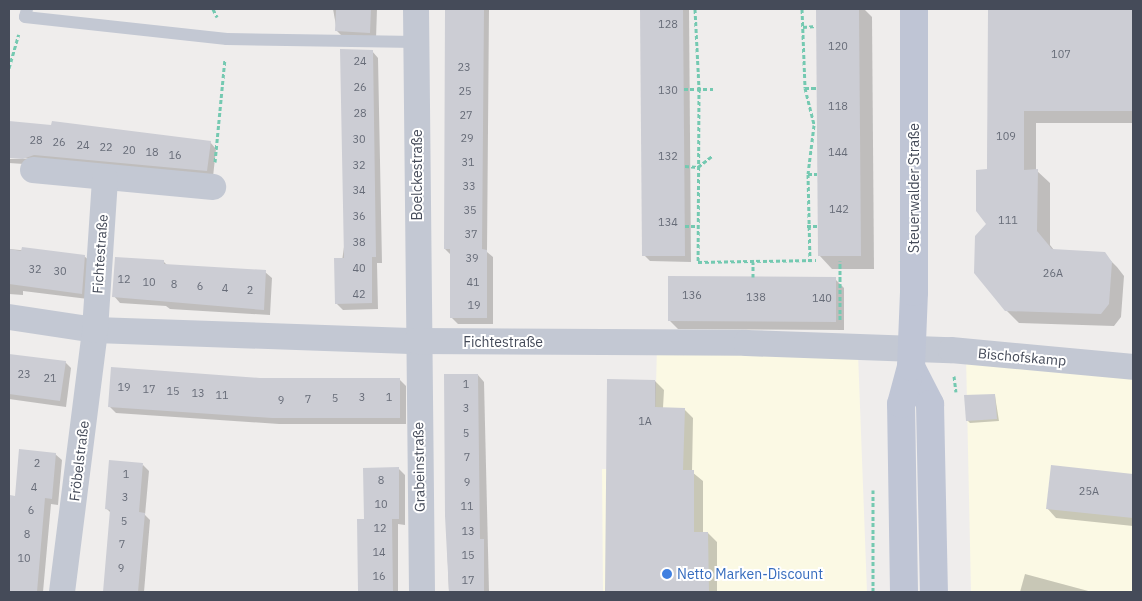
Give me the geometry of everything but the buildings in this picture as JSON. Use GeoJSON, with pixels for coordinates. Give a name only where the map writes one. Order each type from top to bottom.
{"type":"FeatureCollection","features":[{"type":"Feature","properties":{"kind":"street","name":"Boelckestraße"},"geometry":{"type":"LineString","coordinates":[[416,9],[417,342]]}},
{"type":"Feature","properties":{"kind":"street","name":"Steuerwalder Straße"},"geometry":{"type":"LineString","coordinates":[[904,592],[901,404],[911,358],[914,9]]}},
{"type":"Feature","properties":{"kind":"street"},"geometry":{"type":"LineString","coordinates":[[33,170],[105,178],[213,186]]}},
{"type":"Feature","properties":{"kind":"street","name":"Fichtestraße"},"geometry":{"type":"LineString","coordinates":[[95,330],[105,178]]}},
{"type":"Feature","properties":{"kind":"street","name":"Fichtestraße"},"geometry":{"type":"LineString","coordinates":[[9,316],[95,330],[417,342],[840,346],[911,358]]}},
{"type":"Feature","properties":{"kind":"street","name":"Fröbelstraße"},"geometry":{"type":"LineString","coordinates":[[62,592],[95,330]]}},
{"type":"Feature","properties":{"kind":"street","name":"Grabeinstraße"},"geometry":{"type":"LineString","coordinates":[[417,342],[422,592]]}},
{"type":"Feature","properties":{"kind":"street","name":"Steuerwalder Straße"},"geometry":{"type":"LineString","coordinates":[[911,358],[930,404],[934,592]]}},
{"type":"Feature","properties":{"kind":"street","name":"Bischofskamp"},"geometry":{"type":"LineString","coordinates":[[911,358],[1133,368]]}},
{"type":"Feature","properties":{"kind":"lane"},"geometry":{"type":"LineString","coordinates":[[26,13],[227,39],[417,42]]}},
{"type":"Feature","properties":{"kind":"path"},"geometry":{"type":"LineString","coordinates":[[213,9],[227,39],[213,186]]}},
{"type":"Feature","properties":{"kind":"path"},"geometry":{"type":"LineString","coordinates":[[695,9],[699,88],[698,262],[816,260]]}},
{"type":"Feature","properties":{"kind":"path"},"geometry":{"type":"LineString","coordinates":[[802,9],[805,88],[814,125],[808,174],[807,226],[810,260]]}},
{"type":"Feature","properties":{"kind":"path"},"geometry":{"type":"LineString","coordinates":[[9,68],[26,13]]}},
{"type":"Feature","properties":{"kind":"path"},"geometry":{"type":"LineString","coordinates":[[803,27],[816,26]]}},
{"type":"Feature","properties":{"kind":"path"},"geometry":{"type":"LineString","coordinates":[[805,88],[816,88]]}},
{"type":"Feature","properties":{"kind":"path"},"geometry":{"type":"LineString","coordinates":[[684,89],[713,89]]}},
{"type":"Feature","properties":{"kind":"path"},"geometry":{"type":"LineString","coordinates":[[685,166],[698,167],[712,156]]}},
{"type":"Feature","properties":{"kind":"path"},"geometry":{"type":"LineString","coordinates":[[808,174],[817,174]]}},
{"type":"Feature","properties":{"kind":"path"},"geometry":{"type":"LineString","coordinates":[[685,226],[698,226]]}},
{"type":"Feature","properties":{"kind":"path"},"geometry":{"type":"LineString","coordinates":[[807,226],[817,226]]}},
{"type":"Feature","properties":{"kind":"path"},"geometry":{"type":"LineString","coordinates":[[840,261],[840,346]]}},
{"type":"Feature","properties":{"kind":"path"},"geometry":{"type":"LineString","coordinates":[[752,277],[753,262]]}},
{"type":"Feature","properties":{"kind":"shaded area"},"geometry":{"type":"Polygon","coordinates":[[[657,345],[858,353],[867,592],[603,592],[602,469],[654,469],[657,345]]]}},
{"type":"Feature","properties":{"kind":"shaded area"},"geometry":{"type":"Polygon","coordinates":[[[966,355],[1133,367],[1133,592],[971,592],[966,355]]]}},
{"type":"Feature","properties":{"kind":"place","name":"Netto Marken-Discount"},"geometry":{"type":"Point","coordinates":[667,574]}}]}
